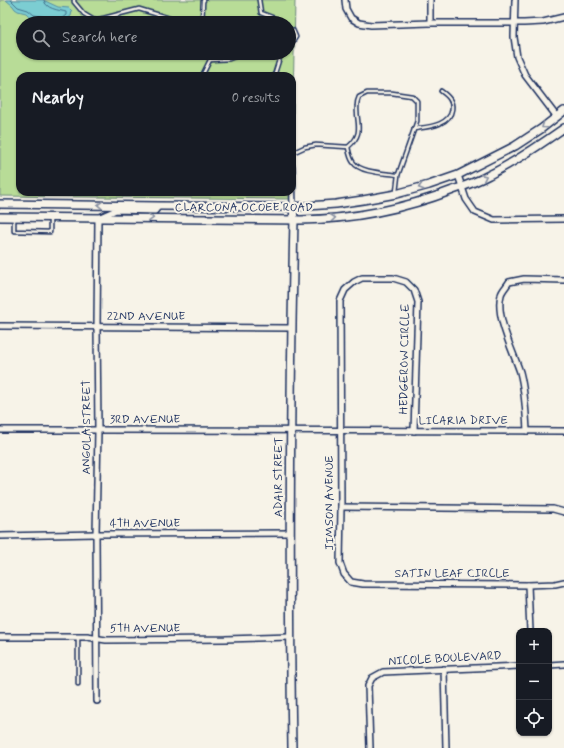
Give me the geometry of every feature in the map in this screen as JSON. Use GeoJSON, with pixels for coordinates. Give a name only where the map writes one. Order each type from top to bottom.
{"type":"FeatureCollection","features":[{"type":"Feature","properties":{"kind":"street"},"geometry":{"type":"LineString","coordinates":[[344,0],[346,9],[351,18],[359,23],[370,25],[543,22],[564,17]]}},
{"type":"Feature","properties":{"kind":"street"},"geometry":{"type":"LineString","coordinates":[[430,0],[430,23]]}},
{"type":"Feature","properties":{"kind":"street"},"geometry":{"type":"LineString","coordinates":[[515,0],[514,36],[517,57],[525,75],[557,117]]}},
{"type":"Feature","properties":{"kind":"street","name":"CLARCONA OCOEE ROAD"},"geometry":{"type":"LineString","coordinates":[[0,204],[293,207],[336,204],[363,200],[396,194],[458,175],[515,146],[564,111]]}},
{"type":"Feature","properties":{"kind":"street","name":"CLARCONA OCOEE ROAD"},"geometry":{"type":"LineString","coordinates":[[0,217],[320,220],[360,215],[396,208],[433,198],[489,176],[536,148],[564,128]]}},
{"type":"Feature","properties":{"kind":"street"},"geometry":{"type":"LineString","coordinates":[[458,175],[466,199],[475,212],[494,220],[564,219]]}},
{"type":"Feature","properties":{"kind":"street"},"geometry":{"type":"LineString","coordinates":[[293,196],[293,207]]}},
{"type":"Feature","properties":{"kind":"street"},"geometry":{"type":"LineString","coordinates":[[98,218],[116,210],[155,211],[159,206]]}},
{"type":"Feature","properties":{"kind":"street","name":"ADAIR STREET"},"geometry":{"type":"LineString","coordinates":[[292,748],[290,533],[293,207]]}},
{"type":"Feature","properties":{"kind":"street","name":"ANGOLA STREET"},"geometry":{"type":"LineString","coordinates":[[97,701],[96,534],[98,430],[98,218]]}},
{"type":"Feature","properties":{"kind":"street","name":"HEDGEROW CIRCLE"},"geometry":{"type":"LineString","coordinates":[[340,431],[340,301],[345,290],[354,282],[362,278],[393,278],[406,282],[414,290],[418,302],[414,431]]}},
{"type":"Feature","properties":{"kind":"street"},"geometry":{"type":"LineString","coordinates":[[527,431],[526,399],[520,373],[505,333],[499,306],[501,293],[509,282],[524,279],[564,280]]}},
{"type":"Feature","properties":{"kind":"street","name":"22ND AVENUE"},"geometry":{"type":"LineString","coordinates":[[0,326],[292,328]]}},
{"type":"Feature","properties":{"kind":"street","name":"3RD AVENUE"},"geometry":{"type":"LineString","coordinates":[[0,430],[291,430]]}},
{"type":"Feature","properties":{"kind":"street","name":"LICARIA DRIVE"},"geometry":{"type":"LineString","coordinates":[[291,430],[564,431]]}},
{"type":"Feature","properties":{"kind":"street","name":"JIMSON AVENUE"},"geometry":{"type":"LineString","coordinates":[[340,431],[340,563],[344,574]]}},
{"type":"Feature","properties":{"kind":"street"},"geometry":{"type":"LineString","coordinates":[[341,507],[553,509],[564,512]]}},
{"type":"Feature","properties":{"kind":"street","name":"4TH AVENUE"},"geometry":{"type":"LineString","coordinates":[[0,536],[290,533]]}},
{"type":"Feature","properties":{"kind":"street","name":"SATIN LEAF CIRCLE"},"geometry":{"type":"LineString","coordinates":[[344,574],[351,582],[363,584],[528,585],[555,584],[564,582]]}},
{"type":"Feature","properties":{"kind":"street"},"geometry":{"type":"LineString","coordinates":[[528,585],[530,628]]}},
{"type":"Feature","properties":{"kind":"street","name":"5TH AVENUE"},"geometry":{"type":"LineString","coordinates":[[0,637],[87,637],[106,640],[290,637]]}},
{"type":"Feature","properties":{"kind":"street"},"geometry":{"type":"LineString","coordinates":[[552,664],[564,664]]}},
{"type":"Feature","properties":{"kind":"street","name":"NICOLE BOULEVARD"},"geometry":{"type":"LineString","coordinates":[[370,748],[368,686],[372,678],[383,672],[516,666]]}},
{"type":"Feature","properties":{"kind":"street"},"geometry":{"type":"LineString","coordinates":[[444,669],[446,748]]}},
{"type":"Feature","properties":{"kind":"lane"},"geometry":{"type":"LineString","coordinates":[[74,0],[74,2],[87,16]]}},
{"type":"Feature","properties":{"kind":"lane"},"geometry":{"type":"LineString","coordinates":[[203,16],[204,0]]}},
{"type":"Feature","properties":{"kind":"lane"},"geometry":{"type":"LineString","coordinates":[[259,0],[261,13],[269,16]]}},
{"type":"Feature","properties":{"kind":"lane"},"geometry":{"type":"LineString","coordinates":[[112,16],[139,9],[162,16]]}},
{"type":"Feature","properties":{"kind":"lane"},"geometry":{"type":"LineString","coordinates":[[204,72],[210,60]]}},
{"type":"Feature","properties":{"kind":"lane"},"geometry":{"type":"LineString","coordinates":[[275,72],[279,60]]}},
{"type":"Feature","properties":{"kind":"lane"},"geometry":{"type":"LineString","coordinates":[[414,130],[439,124],[447,119],[451,113],[452,105],[451,101],[441,91]]}},
{"type":"Feature","properties":{"kind":"lane"},"geometry":{"type":"LineString","coordinates":[[296,151],[305,147],[316,145],[348,147],[355,141],[358,134],[356,105],[359,97],[367,93],[392,93],[412,96],[418,101],[417,122],[398,175],[396,194]]}},
{"type":"Feature","properties":{"kind":"lane"},"geometry":{"type":"LineString","coordinates":[[348,147],[354,164],[362,170],[398,175]]}},
{"type":"Feature","properties":{"kind":"lane"},"geometry":{"type":"LineString","coordinates":[[14,217],[14,231],[50,232],[50,218]]}},
{"type":"Feature","properties":{"kind":"lane"},"geometry":{"type":"LineString","coordinates":[[78,637],[78,684]]}},
{"type":"Feature","properties":{"kind":"green space"},"geometry":{"type":"Polygon","coordinates":[[[0,0],[295,0],[295,16],[16,16],[16,60],[294,60],[294,72],[16,72],[16,196],[291,196],[291,199],[0,196],[0,0]]]}},
{"type":"Feature","properties":{"kind":"water"},"geometry":{"type":"Polygon","coordinates":[[[6,0],[43,0],[58,7],[69,8],[72,11],[71,16],[29,16],[26,13],[18,11],[6,0]]]}}]}
